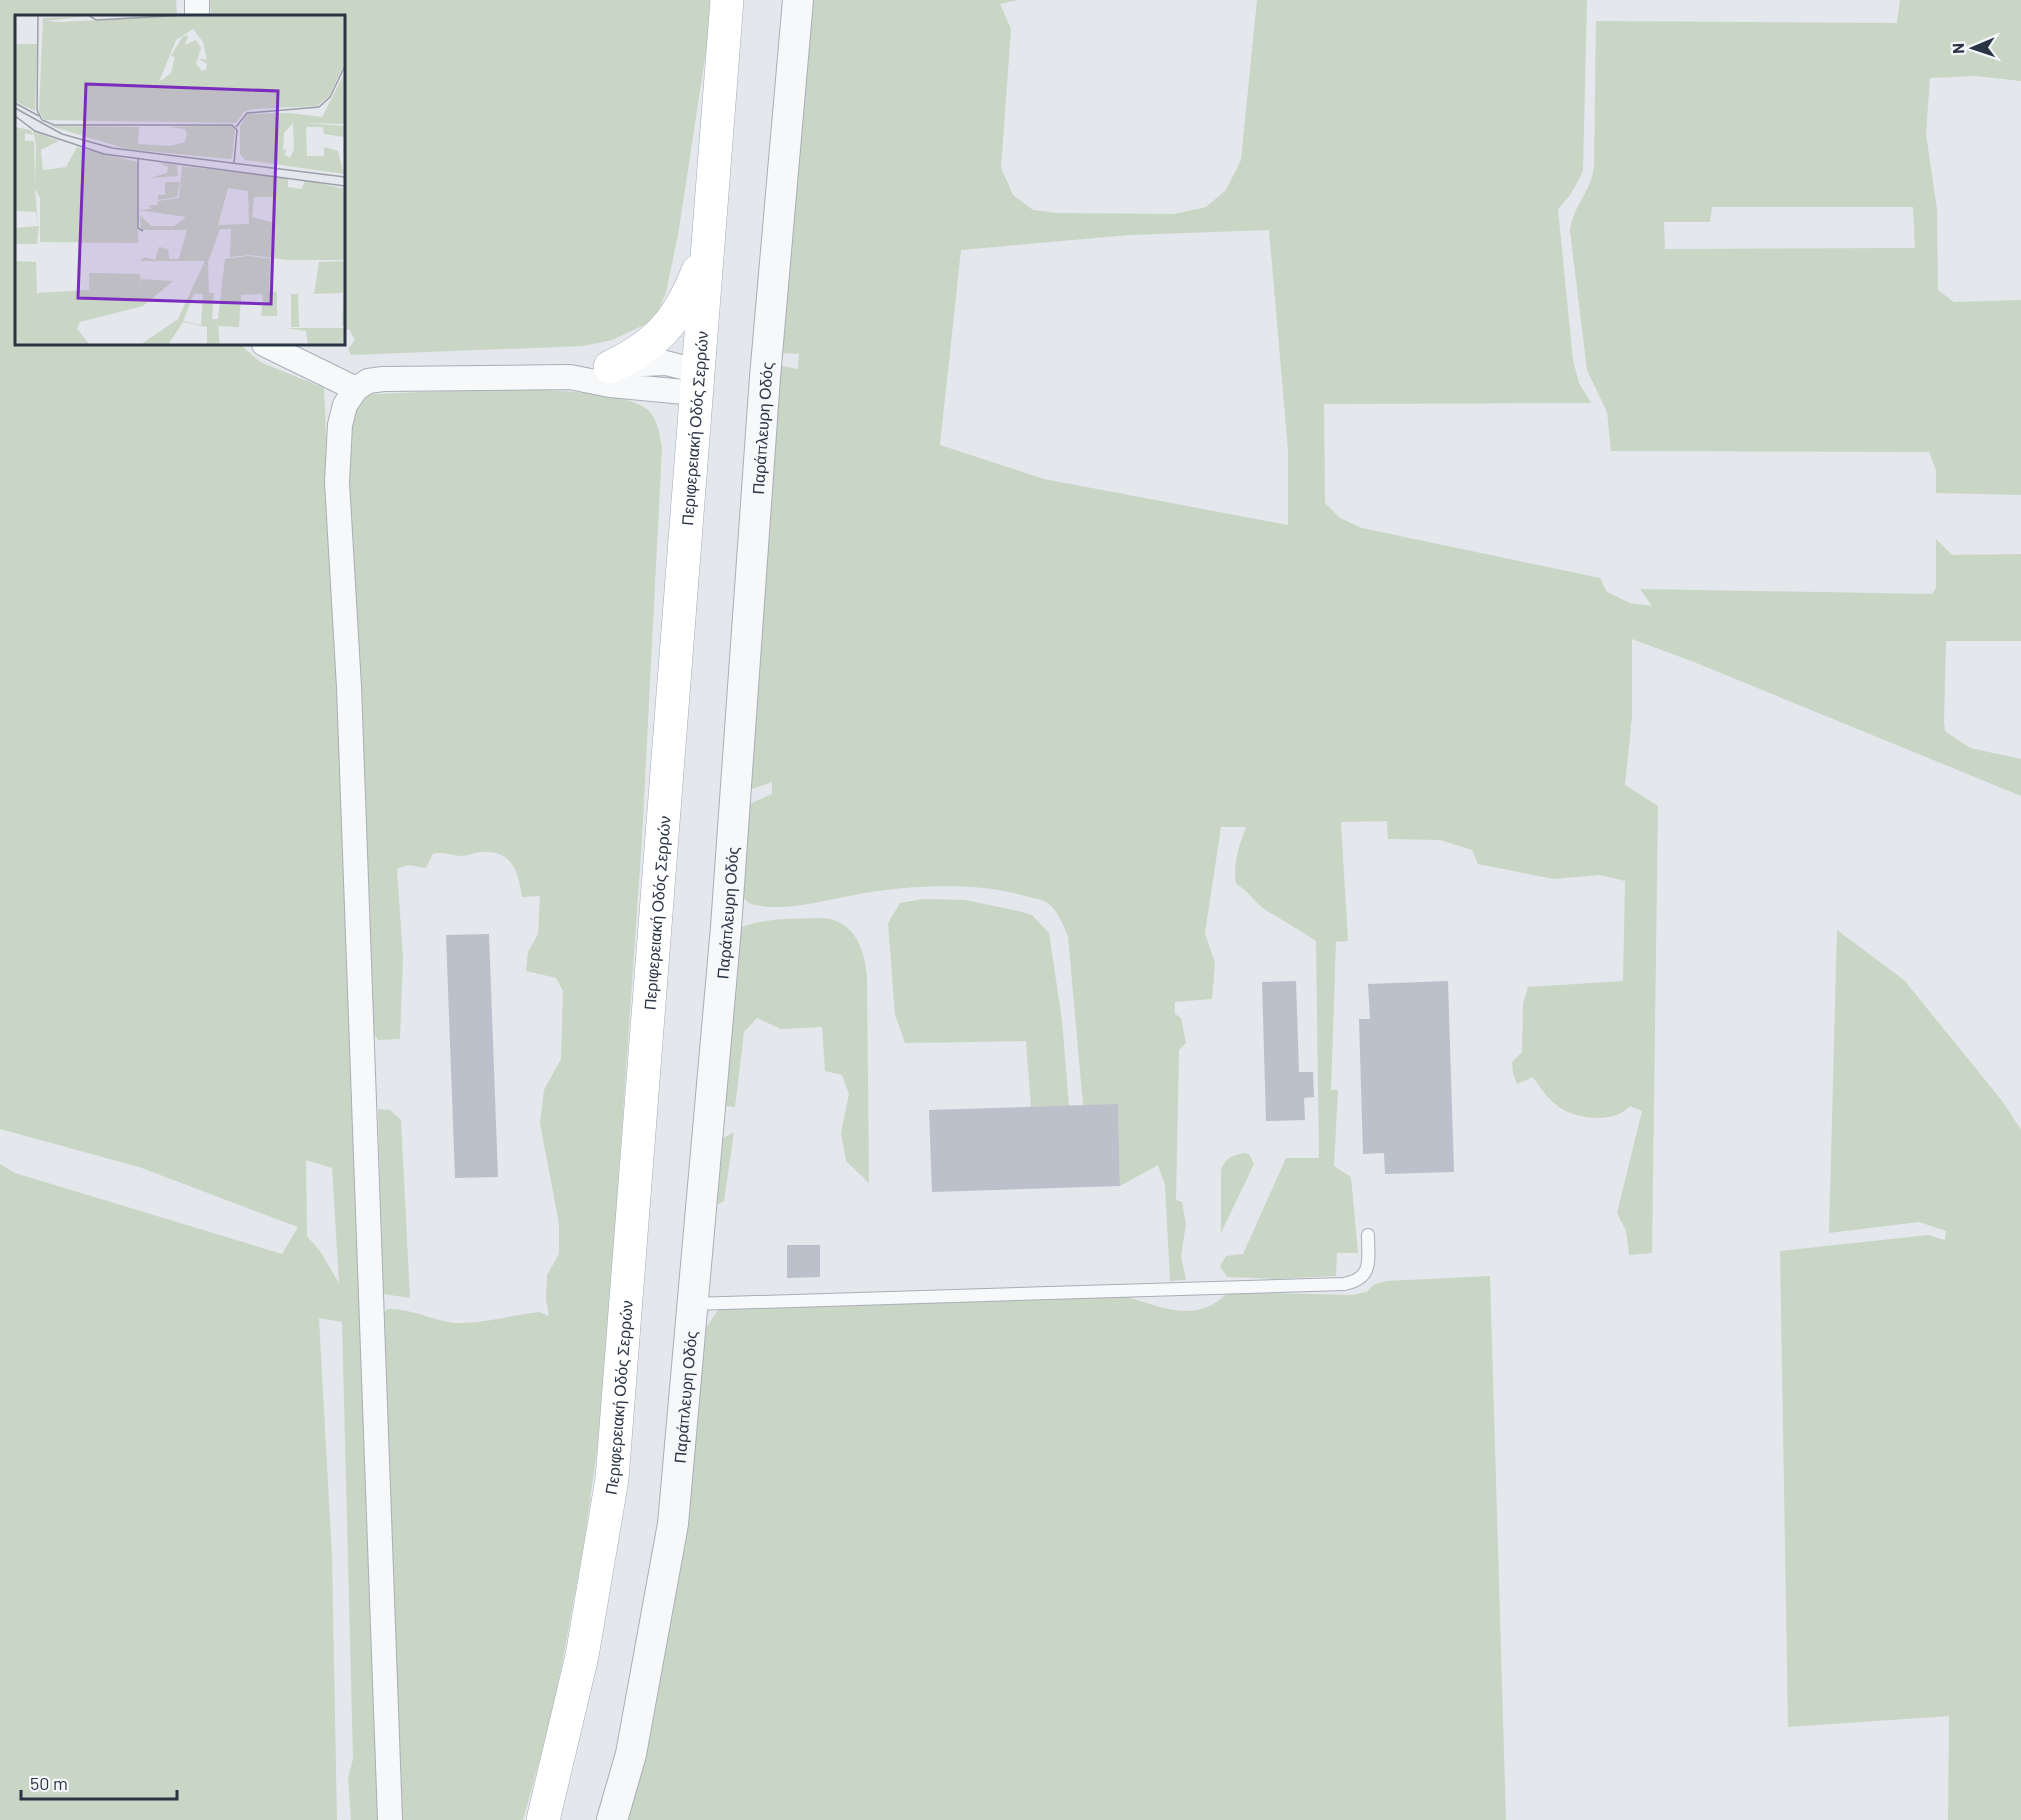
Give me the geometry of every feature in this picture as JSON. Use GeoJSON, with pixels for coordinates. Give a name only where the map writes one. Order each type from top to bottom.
{"type":"FeatureCollection","features":[{"type":"Feature","properties":{"kind":"main road","name":"Περιφερειακή Οδός Σερρών"},"geometry":{"type":"LineString","coordinates":[[543,1820],[582,1656],[612,1479],[727,0]]}},
{"type":"Feature","properties":{"kind":"main road"},"geometry":{"type":"LineString","coordinates":[[610,367],[651,345],[666,327],[680,309],[706,250]]}},
{"type":"Feature","properties":{"kind":"street","name":"Παράπλευρη Οδός"},"geometry":{"type":"LineString","coordinates":[[612,1820],[631,1754],[673,1524],[726,927],[765,377],[798,0]]}},
{"type":"Feature","properties":{"kind":"street"},"geometry":{"type":"LineString","coordinates":[[266,345],[356,389]]}},
{"type":"Feature","properties":{"kind":"street"},"geometry":{"type":"LineString","coordinates":[[570,377],[610,367],[666,363],[696,382]]}},
{"type":"Feature","properties":{"kind":"street"},"geometry":{"type":"LineString","coordinates":[[390,1820],[349,687],[337,482],[340,425],[345,405],[356,389],[368,381],[383,379],[570,377],[621,386],[696,382]]}},
{"type":"Feature","properties":{"kind":"lane"},"geometry":{"type":"LineString","coordinates":[[693,1304],[1344,1284],[1359,1281],[1368,1269],[1368,1234]]}},
{"type":"Feature","properties":{"kind":"green space"},"geometry":{"type":"Polygon","coordinates":[[[0,0],[176,0],[177,15],[15,15],[15,345],[241,345],[260,362],[324,388],[365,1305],[378,1820],[351,1820],[348,1778],[353,1759],[342,1322],[319,1318],[332,1557],[337,1820],[0,1820],[0,1164],[15,1173],[282,1254],[298,1227],[139,1167],[0,1129],[0,0]],[[306,1160],[307,1236],[320,1251],[339,1283],[332,1168],[306,1160]]]}},
{"type":"Feature","properties":{"kind":"green space"},"geometry":{"type":"Polygon","coordinates":[[[210,0],[710,0],[707,44],[679,229],[666,293],[658,311],[646,324],[612,340],[583,346],[351,355],[348,349],[355,340],[349,329],[345,331],[345,15],[211,15],[210,0]]]}},
{"type":"Feature","properties":{"kind":"green space"},"geometry":{"type":"Polygon","coordinates":[[[809,0],[1018,0],[1000,4],[1011,29],[1001,168],[1013,195],[1033,210],[1057,213],[1174,214],[1206,207],[1226,190],[1241,160],[1257,0],[1587,0],[1583,171],[1571,194],[1558,209],[1573,360],[1579,383],[1591,403],[1324,404],[1325,503],[1340,518],[1362,528],[1600,578],[1607,592],[1630,603],[1652,606],[1640,589],[1932,594],[1936,588],[1936,539],[1952,555],[2021,554],[2021,641],[1946,641],[1944,721],[1945,731],[1970,748],[2021,759],[2021,796],[1699,664],[1632,639],[1632,717],[1625,785],[1658,806],[1652,1253],[1629,1255],[1626,1231],[1617,1213],[1642,1111],[1630,1106],[1616,1115],[1598,1118],[1570,1113],[1554,1103],[1533,1077],[1517,1084],[1512,1062],[1522,1052],[1523,1004],[1528,987],[1623,981],[1625,881],[1600,875],[1553,879],[1478,864],[1472,850],[1440,840],[1388,839],[1387,821],[1341,822],[1348,941],[1336,942],[1331,1090],[1338,1090],[1334,1166],[1351,1177],[1358,1253],[1337,1253],[1336,1276],[1277,1279],[1227,1277],[1220,1266],[1226,1256],[1243,1254],[1286,1158],[1319,1158],[1316,941],[1264,909],[1236,884],[1236,862],[1246,827],[1221,827],[1205,933],[1215,963],[1212,999],[1175,1002],[1175,1014],[1181,1018],[1186,1043],[1179,1050],[1176,1200],[1182,1202],[1186,1224],[1181,1256],[1186,1280],[1170,1281],[1165,1185],[1158,1165],[1120,1186],[1118,1105],[1083,1105],[1068,936],[1058,916],[1048,903],[1008,892],[952,886],[878,891],[785,907],[755,905],[746,900],[740,890],[745,806],[772,794],[772,782],[746,791],[777,380],[782,366],[798,369],[799,354],[782,353],[793,192],[798,173],[809,0]],[[1269,230],[1130,235],[961,250],[940,445],[1044,479],[1288,525],[1288,450],[1269,230]]]}},
{"type":"Feature","properties":{"kind":"green space"},"geometry":{"type":"Polygon","coordinates":[[[1900,0],[2021,0],[2021,81],[1975,76],[1930,78],[1926,134],[1937,209],[1938,290],[1954,302],[2021,300],[2021,495],[1936,493],[1936,470],[1929,452],[1611,451],[1607,412],[1587,370],[1570,231],[1594,166],[1596,21],[1897,23],[1900,0]],[[1712,207],[1710,222],[1664,222],[1665,249],[1915,248],[1913,207],[1712,207]]]}},
{"type":"Feature","properties":{"kind":"green space"},"geometry":{"type":"Polygon","coordinates":[[[499,389],[579,392],[639,404],[650,412],[655,420],[662,448],[642,839],[602,1415],[584,1543],[552,1715],[523,1820],[396,1820],[380,1316],[388,1309],[397,1309],[439,1320],[465,1323],[539,1312],[549,1316],[546,1299],[547,1275],[559,1254],[559,1224],[540,1123],[544,1090],[561,1059],[563,991],[556,978],[526,971],[528,952],[538,934],[540,896],[522,897],[518,878],[511,863],[499,854],[490,852],[479,852],[466,856],[437,853],[433,854],[426,868],[408,865],[397,869],[403,957],[400,1039],[378,1040],[374,1033],[345,433],[361,398],[373,394],[499,389]]]}},
{"type":"Feature","properties":{"kind":"green space"},"geometry":{"type":"Polygon","coordinates":[[[923,899],[965,900],[1018,911],[1032,915],[1049,933],[1062,1020],[1069,1106],[1031,1107],[1026,1041],[905,1043],[895,1015],[888,923],[900,903],[923,899]]]}},
{"type":"Feature","properties":{"kind":"green space"},"geometry":{"type":"Polygon","coordinates":[[[824,918],[835,920],[850,931],[860,946],[866,966],[869,1183],[846,1161],[841,1133],[849,1094],[842,1075],[825,1071],[822,1027],[781,1029],[757,1018],[744,1032],[735,1107],[720,1105],[735,930],[767,921],[824,918]]]}},
{"type":"Feature","properties":{"kind":"green space"},"geometry":{"type":"Polygon","coordinates":[[[1837,930],[1904,980],[2003,1102],[2021,1130],[2021,1820],[1948,1820],[1949,1716],[1788,1727],[1780,1251],[1928,1235],[1945,1240],[1946,1231],[1919,1222],[1829,1233],[1837,930]]]}},
{"type":"Feature","properties":{"kind":"green space"},"geometry":{"type":"Polygon","coordinates":[[[378,1109],[390,1110],[401,1120],[410,1298],[383,1294],[378,1109]]]}},
{"type":"Feature","properties":{"kind":"green space"},"geometry":{"type":"Polygon","coordinates":[[[734,1132],[724,1201],[716,1205],[722,1139],[734,1132]]]}},
{"type":"Feature","properties":{"kind":"green space"},"geometry":{"type":"Polygon","coordinates":[[[1244,1153],[1249,1154],[1254,1164],[1221,1233],[1221,1171],[1229,1158],[1244,1153]]]}},
{"type":"Feature","properties":{"kind":"green space"},"geometry":{"type":"Polygon","coordinates":[[[1490,1276],[1506,1820],[621,1820],[701,1349],[706,1328],[718,1310],[1124,1296],[1165,1308],[1191,1311],[1216,1302],[1228,1292],[1351,1295],[1367,1292],[1373,1285],[1386,1281],[1490,1276]]]}},
{"type":"Feature","properties":{"kind":"building"},"geometry":{"type":"Polygon","coordinates":[[[489,934],[498,1177],[455,1178],[446,935],[489,934]]]}},
{"type":"Feature","properties":{"kind":"building"},"geometry":{"type":"Polygon","coordinates":[[[1296,981],[1299,1072],[1313,1072],[1314,1097],[1304,1098],[1305,1120],[1266,1121],[1262,982],[1296,981]]]}},
{"type":"Feature","properties":{"kind":"building"},"geometry":{"type":"Polygon","coordinates":[[[1448,981],[1454,1172],[1385,1174],[1384,1153],[1363,1154],[1359,1019],[1370,1019],[1368,984],[1448,981]]]}},
{"type":"Feature","properties":{"kind":"building"},"geometry":{"type":"Polygon","coordinates":[[[1118,1104],[1120,1186],[932,1192],[929,1110],[1118,1104]]]}},
{"type":"Feature","properties":{"kind":"building"},"geometry":{"type":"Polygon","coordinates":[[[787,1245],[820,1245],[820,1277],[787,1278],[787,1245]]]}}]}
